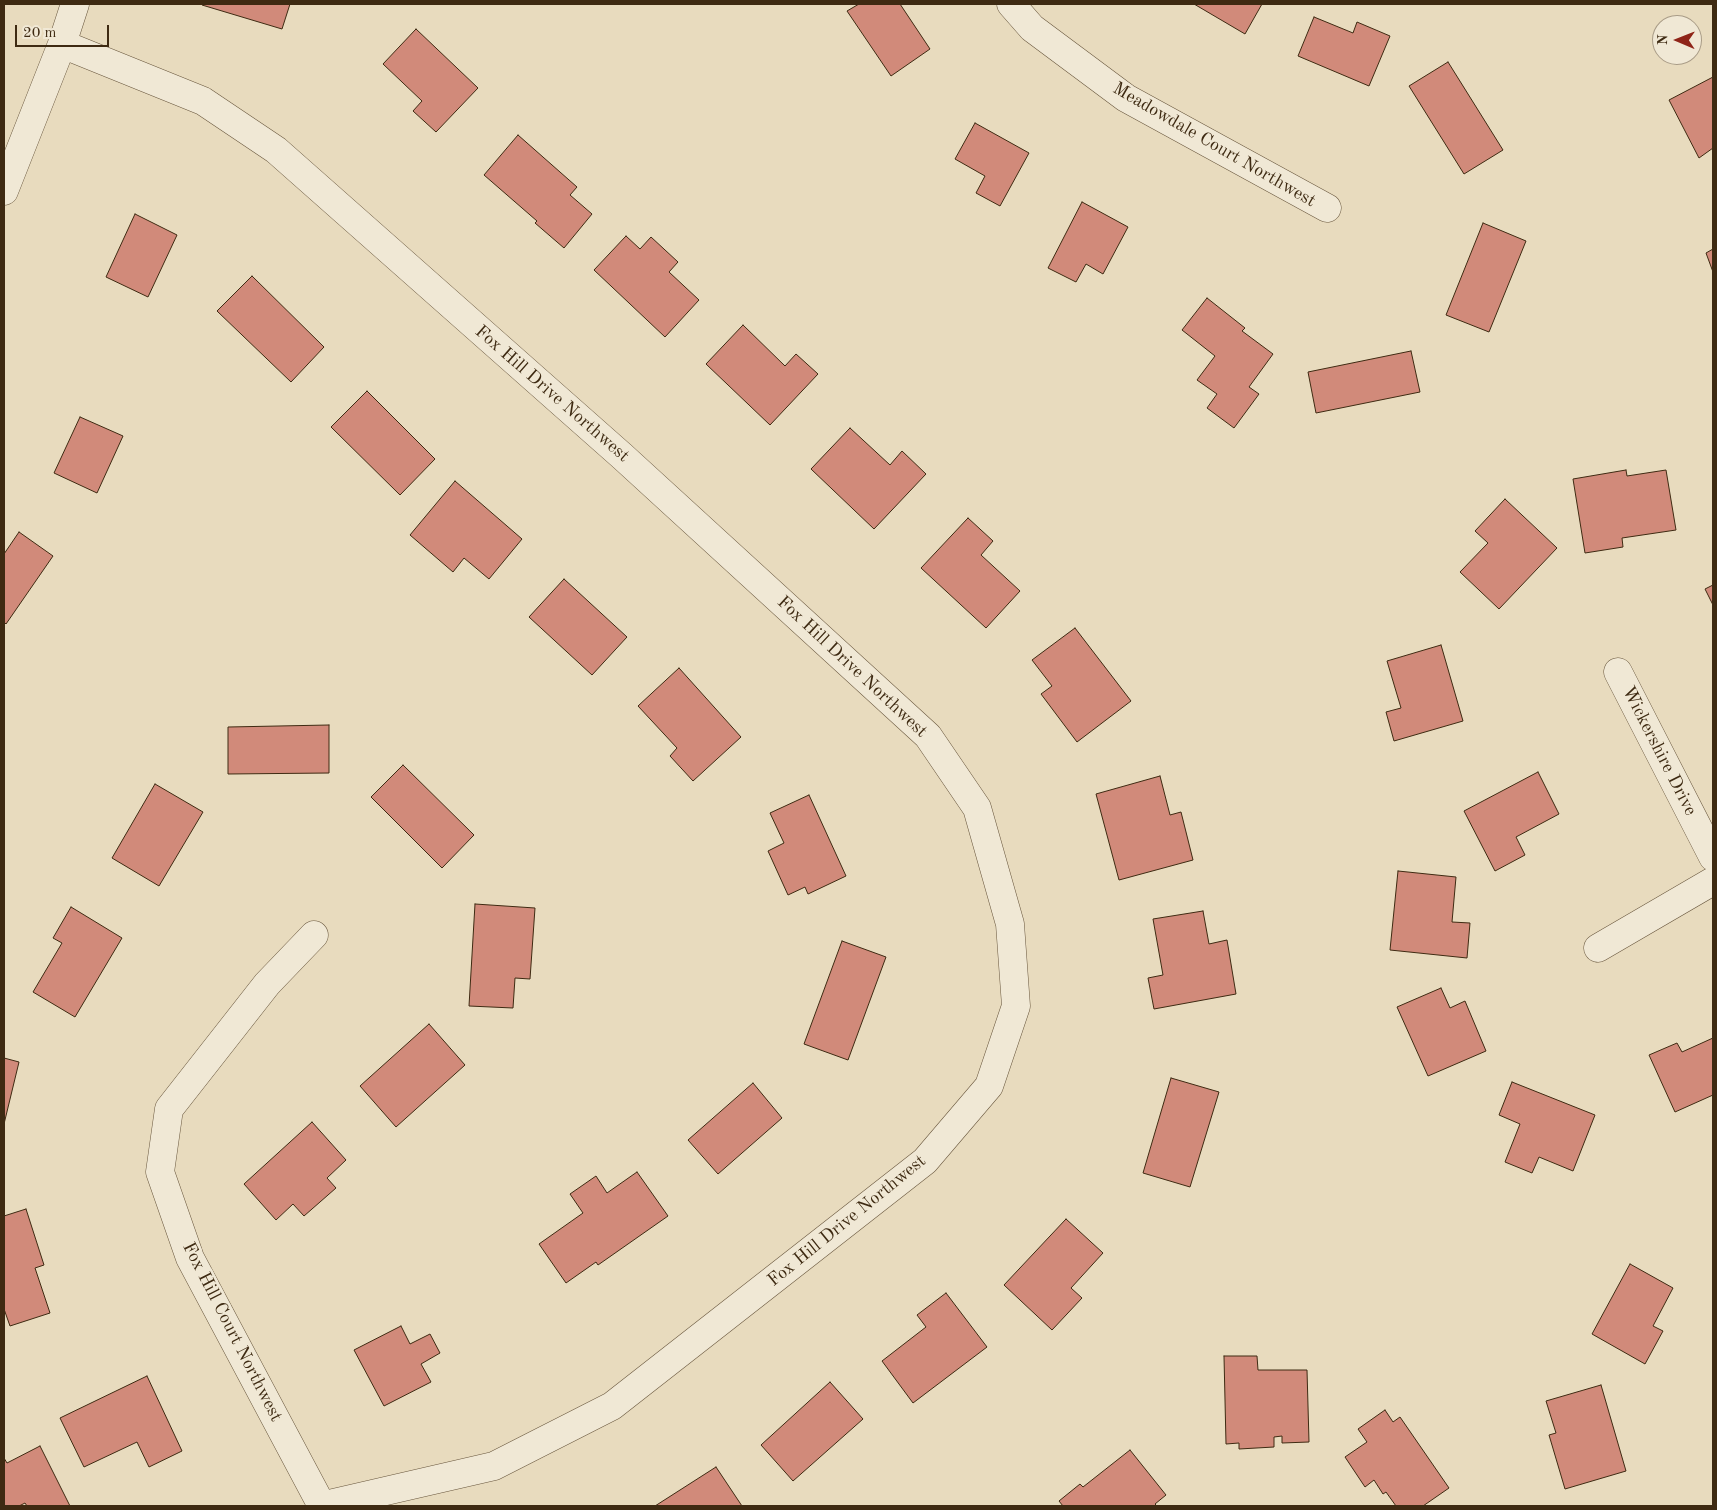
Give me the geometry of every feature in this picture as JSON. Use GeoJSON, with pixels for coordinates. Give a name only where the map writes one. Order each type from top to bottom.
{"type":"FeatureCollection","features":[{"type":"Feature","properties":{"kind":"street"},"geometry":{"type":"LineString","coordinates":[[4,191],[62,44],[75,4]]}},
{"type":"Feature","properties":{"kind":"street","name":"Meadowdale Court Northwest"},"geometry":{"type":"LineString","coordinates":[[1011,4],[1032,28],[1126,98],[1326,208]]}},
{"type":"Feature","properties":{"kind":"street","name":"Fox Hill Drive Northwest"},"geometry":{"type":"LineString","coordinates":[[62,44],[203,101],[276,150],[622,456],[921,729],[928,736],[978,808],[1010,924],[1016,1006],[989,1086],[925,1162],[612,1406],[494,1466],[321,1506]]}},
{"type":"Feature","properties":{"kind":"street","name":"Wickershire Drive"},"geometry":{"type":"LineString","coordinates":[[1618,672],[1713,857]]}},
{"type":"Feature","properties":{"kind":"street"},"geometry":{"type":"LineString","coordinates":[[1598,948],[1713,881]]}},
{"type":"Feature","properties":{"kind":"street","name":"Fox Hill Court Northwest"},"geometry":{"type":"LineString","coordinates":[[314,935],[267,984],[169,1109],[160,1172],[190,1258],[321,1506]]}},
{"type":"Feature","properties":{"kind":"building"},"geometry":{"type":"Polygon","coordinates":[[[202,4],[290,4],[282,29],[202,4]]]}},
{"type":"Feature","properties":{"kind":"building"},"geometry":{"type":"Polygon","coordinates":[[[859,4],[900,4],[930,49],[891,76],[847,11],[859,4]]]}},
{"type":"Feature","properties":{"kind":"building"},"geometry":{"type":"Polygon","coordinates":[[[1194,4],[1262,4],[1245,34],[1194,4]]]}},
{"type":"Feature","properties":{"kind":"building"},"geometry":{"type":"Polygon","coordinates":[[[1314,17],[1353,33],[1357,22],[1390,36],[1369,86],[1298,56],[1314,17]]]}},
{"type":"Feature","properties":{"kind":"building"},"geometry":{"type":"Polygon","coordinates":[[[416,29],[478,88],[436,132],[413,111],[422,101],[383,64],[416,29]]]}},
{"type":"Feature","properties":{"kind":"building"},"geometry":{"type":"Polygon","coordinates":[[[1448,62],[1503,150],[1464,174],[1409,86],[1448,62]]]}},
{"type":"Feature","properties":{"kind":"building"},"geometry":{"type":"Polygon","coordinates":[[[1713,77],[1713,148],[1699,158],[1669,100],[1713,77]]]}},
{"type":"Feature","properties":{"kind":"building"},"geometry":{"type":"Polygon","coordinates":[[[975,123],[1029,153],[1000,206],[976,193],[985,176],[955,159],[975,123]]]}},
{"type":"Feature","properties":{"kind":"building"},"geometry":{"type":"Polygon","coordinates":[[[518,135],[577,187],[570,195],[592,214],[564,248],[535,223],[537,221],[484,175],[518,135]]]}},
{"type":"Feature","properties":{"kind":"building"},"geometry":{"type":"Polygon","coordinates":[[[1082,202],[1128,227],[1103,274],[1086,264],[1076,282],[1048,268],[1082,202]]]}},
{"type":"Feature","properties":{"kind":"building"},"geometry":{"type":"Polygon","coordinates":[[[135,214],[177,235],[148,297],[106,277],[135,214]]]}},
{"type":"Feature","properties":{"kind":"building"},"geometry":{"type":"Polygon","coordinates":[[[1483,223],[1526,241],[1489,332],[1446,315],[1483,223]]]}},
{"type":"Feature","properties":{"kind":"building"},"geometry":{"type":"Polygon","coordinates":[[[626,236],[640,249],[651,237],[678,262],[669,272],[699,300],[665,337],[594,270],[626,236]]]}},
{"type":"Feature","properties":{"kind":"building"},"geometry":{"type":"Polygon","coordinates":[[[1713,249],[1713,272],[1706,253],[1713,249]]]}},
{"type":"Feature","properties":{"kind":"building"},"geometry":{"type":"Polygon","coordinates":[[[252,276],[324,347],[291,382],[217,311],[252,276]]]}},
{"type":"Feature","properties":{"kind":"building"},"geometry":{"type":"Polygon","coordinates":[[[1207,298],[1245,328],[1242,331],[1273,354],[1249,387],[1259,394],[1234,428],[1207,408],[1217,394],[1197,380],[1215,356],[1182,330],[1207,298]]]}},
{"type":"Feature","properties":{"kind":"building"},"geometry":{"type":"Polygon","coordinates":[[[743,325],[785,366],[796,354],[818,374],[770,425],[706,364],[743,325]]]}},
{"type":"Feature","properties":{"kind":"building"},"geometry":{"type":"Polygon","coordinates":[[[1411,351],[1420,392],[1316,413],[1308,372],[1411,351]]]}},
{"type":"Feature","properties":{"kind":"building"},"geometry":{"type":"Polygon","coordinates":[[[367,391],[435,459],[400,495],[331,427],[367,391]]]}},
{"type":"Feature","properties":{"kind":"building"},"geometry":{"type":"Polygon","coordinates":[[[80,417],[123,436],[97,493],[54,473],[80,417]]]}},
{"type":"Feature","properties":{"kind":"building"},"geometry":{"type":"Polygon","coordinates":[[[850,428],[890,465],[902,451],[926,474],[874,529],[811,469],[850,428]]]}},
{"type":"Feature","properties":{"kind":"building"},"geometry":{"type":"Polygon","coordinates":[[[1626,470],[1627,476],[1666,470],[1676,530],[1622,538],[1623,547],[1585,553],[1573,479],[1626,470]]]}},
{"type":"Feature","properties":{"kind":"building"},"geometry":{"type":"Polygon","coordinates":[[[455,481],[522,539],[489,579],[464,558],[453,572],[410,535],[455,481]]]}},
{"type":"Feature","properties":{"kind":"building"},"geometry":{"type":"Polygon","coordinates":[[[1505,499],[1557,548],[1499,609],[1460,572],[1488,543],[1475,531],[1505,499]]]}},
{"type":"Feature","properties":{"kind":"building"},"geometry":{"type":"Polygon","coordinates":[[[968,518],[993,541],[981,555],[1020,591],[986,628],[921,568],[968,518]]]}},
{"type":"Feature","properties":{"kind":"building"},"geometry":{"type":"Polygon","coordinates":[[[19,532],[53,556],[6,624],[4,622],[4,554],[19,532]]]}},
{"type":"Feature","properties":{"kind":"building"},"geometry":{"type":"Polygon","coordinates":[[[564,579],[627,637],[592,675],[529,617],[564,579]]]}},
{"type":"Feature","properties":{"kind":"building"},"geometry":{"type":"Polygon","coordinates":[[[1713,585],[1713,605],[1705,589],[1713,585]]]}},
{"type":"Feature","properties":{"kind":"building"},"geometry":{"type":"Polygon","coordinates":[[[1075,628],[1131,701],[1077,742],[1041,694],[1052,686],[1032,660],[1075,628]]]}},
{"type":"Feature","properties":{"kind":"building"},"geometry":{"type":"Polygon","coordinates":[[[1441,645],[1463,721],[1394,741],[1386,712],[1401,708],[1387,661],[1441,645]]]}},
{"type":"Feature","properties":{"kind":"building"},"geometry":{"type":"Polygon","coordinates":[[[679,668],[741,737],[693,781],[670,756],[677,748],[638,706],[679,668]]]}},
{"type":"Feature","properties":{"kind":"building"},"geometry":{"type":"Polygon","coordinates":[[[329,725],[329,773],[228,774],[228,727],[329,725]]]}},
{"type":"Feature","properties":{"kind":"building"},"geometry":{"type":"Polygon","coordinates":[[[403,765],[474,835],[442,868],[371,797],[403,765]]]}},
{"type":"Feature","properties":{"kind":"building"},"geometry":{"type":"Polygon","coordinates":[[[1538,772],[1559,814],[1516,837],[1525,855],[1495,871],[1464,811],[1538,772]]]}},
{"type":"Feature","properties":{"kind":"building"},"geometry":{"type":"Polygon","coordinates":[[[1160,776],[1170,815],[1181,812],[1193,860],[1119,880],[1096,794],[1160,776]]]}},
{"type":"Feature","properties":{"kind":"building"},"geometry":{"type":"Polygon","coordinates":[[[155,784],[203,812],[159,886],[112,858],[155,784]]]}},
{"type":"Feature","properties":{"kind":"building"},"geometry":{"type":"Polygon","coordinates":[[[809,795],[846,876],[808,894],[805,887],[788,895],[768,851],[784,843],[770,813],[809,795]]]}},
{"type":"Feature","properties":{"kind":"building"},"geometry":{"type":"Polygon","coordinates":[[[1398,871],[1456,877],[1452,922],[1470,923],[1467,958],[1390,950],[1398,871]]]}},
{"type":"Feature","properties":{"kind":"building"},"geometry":{"type":"Polygon","coordinates":[[[475,904],[535,908],[530,979],[515,978],[513,1008],[469,1006],[475,904]]]}},
{"type":"Feature","properties":{"kind":"building"},"geometry":{"type":"Polygon","coordinates":[[[71,907],[122,938],[75,1017],[33,992],[62,943],[53,938],[71,907]]]}},
{"type":"Feature","properties":{"kind":"building"},"geometry":{"type":"Polygon","coordinates":[[[1203,911],[1209,944],[1227,940],[1236,994],[1154,1009],[1148,978],[1163,975],[1153,919],[1203,911]]]}},
{"type":"Feature","properties":{"kind":"building"},"geometry":{"type":"Polygon","coordinates":[[[842,941],[886,957],[848,1060],[804,1044],[842,941]]]}},
{"type":"Feature","properties":{"kind":"building"},"geometry":{"type":"Polygon","coordinates":[[[1441,988],[1450,1008],[1465,1001],[1486,1051],[1428,1076],[1397,1007],[1441,988]]]}},
{"type":"Feature","properties":{"kind":"building"},"geometry":{"type":"Polygon","coordinates":[[[429,1024],[465,1065],[396,1127],[360,1086],[429,1024]]]}},
{"type":"Feature","properties":{"kind":"building"},"geometry":{"type":"Polygon","coordinates":[[[1713,1038],[1713,1095],[1675,1112],[1649,1055],[1677,1043],[1682,1052],[1713,1038]]]}},
{"type":"Feature","properties":{"kind":"building"},"geometry":{"type":"Polygon","coordinates":[[[4,1058],[19,1062],[4,1124],[4,1058]]]}},
{"type":"Feature","properties":{"kind":"building"},"geometry":{"type":"Polygon","coordinates":[[[1171,1078],[1219,1092],[1190,1187],[1143,1173],[1171,1078]]]}},
{"type":"Feature","properties":{"kind":"building"},"geometry":{"type":"Polygon","coordinates":[[[1512,1082],[1595,1115],[1573,1171],[1539,1157],[1532,1173],[1505,1162],[1520,1124],[1499,1115],[1512,1082]]]}},
{"type":"Feature","properties":{"kind":"building"},"geometry":{"type":"Polygon","coordinates":[[[753,1083],[782,1118],[718,1174],[688,1140],[753,1083]]]}},
{"type":"Feature","properties":{"kind":"building"},"geometry":{"type":"Polygon","coordinates":[[[312,1122],[346,1160],[327,1178],[336,1188],[304,1216],[293,1204],[276,1220],[244,1184],[312,1122]]]}},
{"type":"Feature","properties":{"kind":"building"},"geometry":{"type":"Polygon","coordinates":[[[637,1172],[668,1216],[598,1265],[596,1262],[566,1283],[539,1244],[583,1213],[570,1194],[596,1176],[607,1193],[637,1172]]]}},
{"type":"Feature","properties":{"kind":"building"},"geometry":{"type":"Polygon","coordinates":[[[26,1209],[44,1265],[35,1268],[50,1313],[10,1326],[4,1309],[4,1216],[26,1209]]]}},
{"type":"Feature","properties":{"kind":"building"},"geometry":{"type":"Polygon","coordinates":[[[1066,1219],[1103,1253],[1071,1288],[1082,1298],[1052,1330],[1004,1285],[1066,1219]]]}},
{"type":"Feature","properties":{"kind":"building"},"geometry":{"type":"Polygon","coordinates":[[[1630,1264],[1673,1288],[1653,1326],[1663,1331],[1645,1364],[1592,1334],[1630,1264]]]}},
{"type":"Feature","properties":{"kind":"building"},"geometry":{"type":"Polygon","coordinates":[[[946,1293],[987,1347],[913,1403],[882,1361],[926,1327],[917,1315],[946,1293]]]}},
{"type":"Feature","properties":{"kind":"building"},"geometry":{"type":"Polygon","coordinates":[[[401,1326],[410,1344],[430,1334],[440,1353],[421,1364],[431,1382],[384,1406],[354,1350],[401,1326]]]}},
{"type":"Feature","properties":{"kind":"building"},"geometry":{"type":"Polygon","coordinates":[[[1224,1356],[1257,1356],[1258,1370],[1307,1370],[1309,1442],[1282,1443],[1282,1436],[1274,1437],[1274,1447],[1239,1449],[1239,1443],[1226,1444],[1224,1356]]]}},
{"type":"Feature","properties":{"kind":"building"},"geometry":{"type":"Polygon","coordinates":[[[147,1376],[182,1451],[149,1467],[137,1442],[84,1467],[60,1418],[147,1376]]]}},
{"type":"Feature","properties":{"kind":"building"},"geometry":{"type":"Polygon","coordinates":[[[830,1382],[863,1419],[793,1481],[761,1445],[830,1382]]]}},
{"type":"Feature","properties":{"kind":"building"},"geometry":{"type":"Polygon","coordinates":[[[1601,1385],[1626,1471],[1565,1489],[1549,1435],[1556,1433],[1546,1401],[1601,1385]]]}},
{"type":"Feature","properties":{"kind":"building"},"geometry":{"type":"Polygon","coordinates":[[[1385,1410],[1393,1422],[1400,1417],[1449,1488],[1423,1506],[1396,1506],[1386,1492],[1383,1494],[1374,1480],[1365,1487],[1345,1457],[1367,1442],[1358,1429],[1385,1410]]]}},
{"type":"Feature","properties":{"kind":"building"},"geometry":{"type":"Polygon","coordinates":[[[40,1446],[70,1506],[27,1506],[25,1503],[19,1506],[4,1506],[4,1458],[7,1463],[40,1446]]]}},
{"type":"Feature","properties":{"kind":"building"},"geometry":{"type":"Polygon","coordinates":[[[1130,1450],[1166,1495],[1155,1504],[1157,1506],[1063,1506],[1059,1501],[1080,1484],[1083,1487],[1130,1450]]]}},
{"type":"Feature","properties":{"kind":"building"},"geometry":{"type":"Polygon","coordinates":[[[716,1467],[742,1506],[655,1506],[716,1467]]]}}]}
